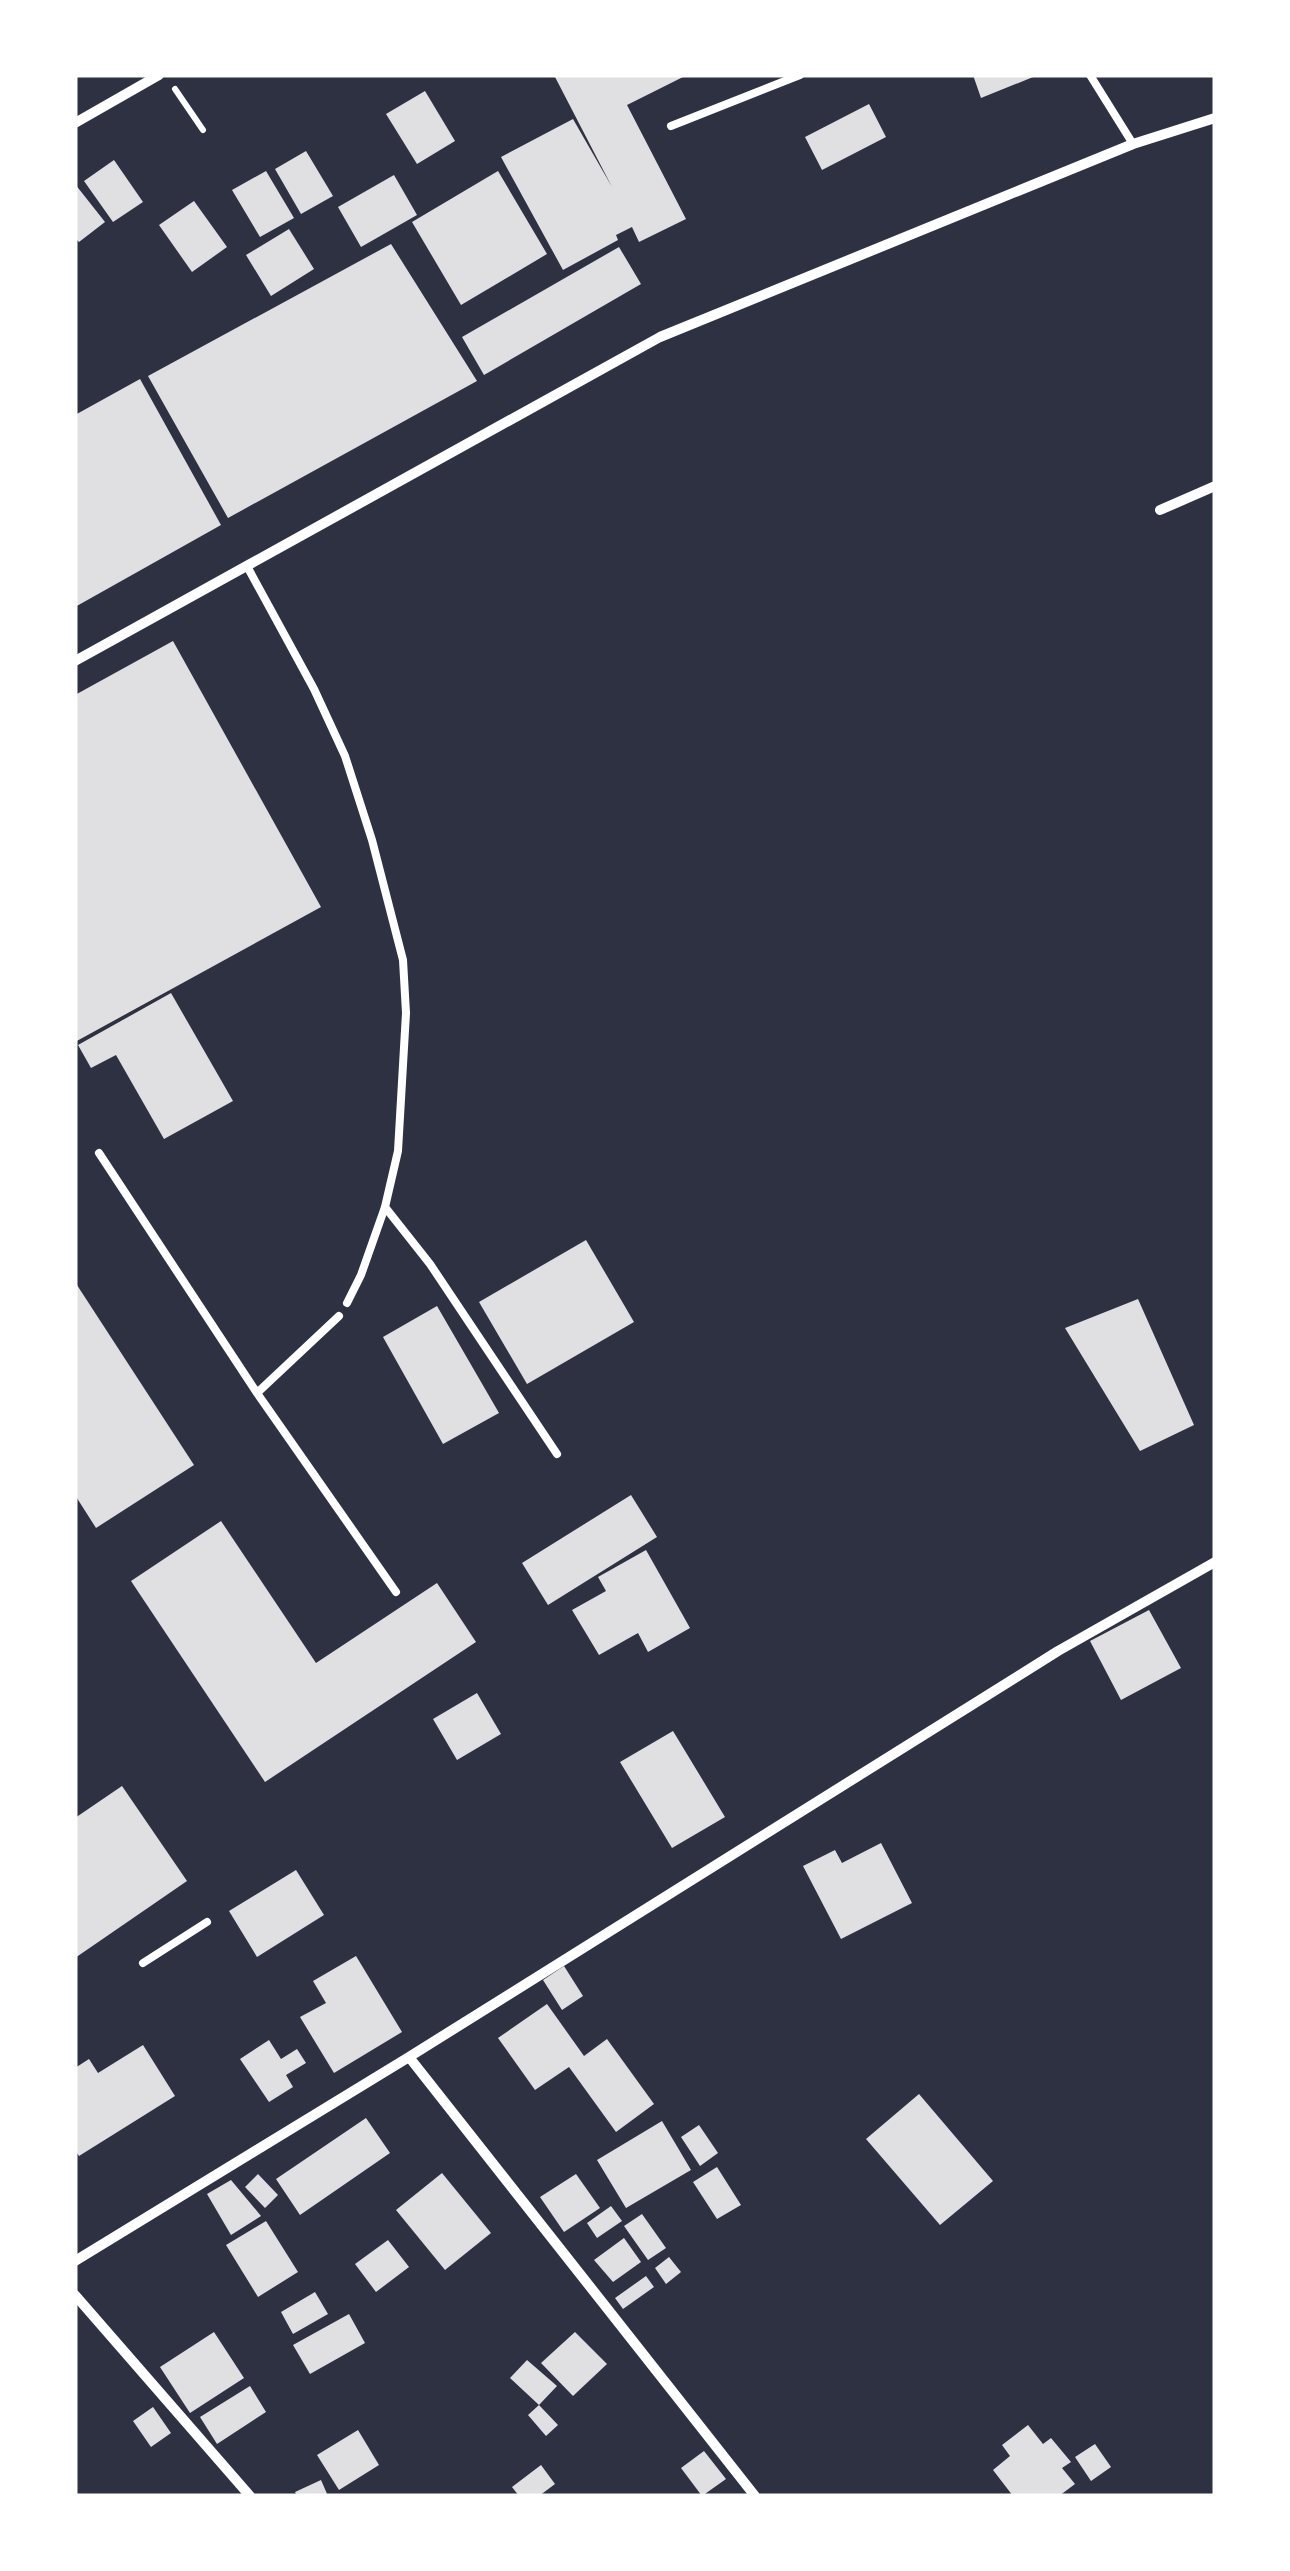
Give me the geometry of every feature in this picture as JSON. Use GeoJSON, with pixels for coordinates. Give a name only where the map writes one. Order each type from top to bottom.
{"type":"FeatureCollection","features":[{"type":"Feature","properties":{"kind":"street"},"geometry":{"type":"LineString","coordinates":[[75,122],[158,75]]}},
{"type":"Feature","properties":{"kind":"street"},"geometry":{"type":"LineString","coordinates":[[75,661],[660,337],[1132,144],[1215,118]]}},
{"type":"Feature","properties":{"kind":"street"},"geometry":{"type":"LineString","coordinates":[[1160,510],[1215,486]]}},
{"type":"Feature","properties":{"kind":"street"},"geometry":{"type":"LineString","coordinates":[[75,2260],[409,2057],[1058,1651],[1215,1562]]}},
{"type":"Feature","properties":{"kind":"street"},"geometry":{"type":"LineString","coordinates":[[409,2057],[755,2496]]}},
{"type":"Feature","properties":{"kind":"street"},"geometry":{"type":"LineString","coordinates":[[75,2295],[250,2496]]}},
{"type":"Feature","properties":{"kind":"lane"},"geometry":{"type":"LineString","coordinates":[[671,126],[800,75]]}},
{"type":"Feature","properties":{"kind":"lane"},"geometry":{"type":"LineString","coordinates":[[1090,75],[1132,144]]}},
{"type":"Feature","properties":{"kind":"lane"},"geometry":{"type":"LineString","coordinates":[[248,568],[314,689],[345,756],[403,960],[406,1013],[398,1152],[385,1207],[348,1304]]}},
{"type":"Feature","properties":{"kind":"lane"},"geometry":{"type":"LineString","coordinates":[[99,1153],[257,1392],[396,1592]]}},
{"type":"Feature","properties":{"kind":"lane"},"geometry":{"type":"LineString","coordinates":[[385,1207],[430,1264],[556,1454]]}},
{"type":"Feature","properties":{"kind":"lane"},"geometry":{"type":"LineString","coordinates":[[257,1392],[339,1316]]}},
{"type":"Feature","properties":{"kind":"lane"},"geometry":{"type":"LineString","coordinates":[[143,1963],[207,1922]]}},
{"type":"Feature","properties":{"kind":"path"},"geometry":{"type":"LineString","coordinates":[[166,75],[203,130]]}},
{"type":"Feature","properties":{"kind":"building"},"geometry":{"type":"Polygon","coordinates":[[[554,75],[687,75],[627,105],[686,219],[639,242],[632,227],[616,235],[618,240],[563,270],[501,157],[573,119],[612,187],[554,75]]]}},
{"type":"Feature","properties":{"kind":"building"},"geometry":{"type":"Polygon","coordinates":[[[973,75],[1038,75],[981,98],[973,75]]]}},
{"type":"Feature","properties":{"kind":"building"},"geometry":{"type":"Polygon","coordinates":[[[425,91],[455,141],[417,164],[386,114],[425,91]]]}},
{"type":"Feature","properties":{"kind":"building"},"geometry":{"type":"Polygon","coordinates":[[[869,104],[886,137],[822,170],[805,137],[869,104]]]}},
{"type":"Feature","properties":{"kind":"building"},"geometry":{"type":"Polygon","coordinates":[[[306,151],[333,196],[301,214],[275,169],[306,151]]]}},
{"type":"Feature","properties":{"kind":"building"},"geometry":{"type":"Polygon","coordinates":[[[114,160],[143,202],[113,222],[84,181],[114,160]]]}},
{"type":"Feature","properties":{"kind":"building"},"geometry":{"type":"Polygon","coordinates":[[[266,171],[294,218],[260,237],[232,190],[266,171]]]}},
{"type":"Feature","properties":{"kind":"building"},"geometry":{"type":"Polygon","coordinates":[[[498,171],[547,254],[461,305],[412,222],[498,171]]]}},
{"type":"Feature","properties":{"kind":"building"},"geometry":{"type":"Polygon","coordinates":[[[394,175],[417,215],[361,247],[338,207],[394,175]]]}},
{"type":"Feature","properties":{"kind":"building"},"geometry":{"type":"Polygon","coordinates":[[[75,184],[105,222],[79,242],[75,238],[75,184]]]}},
{"type":"Feature","properties":{"kind":"building"},"geometry":{"type":"Polygon","coordinates":[[[194,201],[227,247],[192,272],[159,225],[194,201]]]}},
{"type":"Feature","properties":{"kind":"building"},"geometry":{"type":"Polygon","coordinates":[[[289,229],[314,269],[271,296],[246,255],[289,229]]]}},
{"type":"Feature","properties":{"kind":"building"},"geometry":{"type":"Polygon","coordinates":[[[391,244],[477,381],[228,518],[148,376],[391,244]]]}},
{"type":"Feature","properties":{"kind":"building"},"geometry":{"type":"Polygon","coordinates":[[[619,247],[641,284],[484,375],[462,337],[619,247]]]}},
{"type":"Feature","properties":{"kind":"building"},"geometry":{"type":"Polygon","coordinates":[[[140,379],[221,525],[75,607],[75,415],[140,379]]]}},
{"type":"Feature","properties":{"kind":"building"},"geometry":{"type":"Polygon","coordinates":[[[173,641],[321,907],[75,1042],[75,695],[173,641]]]}},
{"type":"Feature","properties":{"kind":"building"},"geometry":{"type":"Polygon","coordinates":[[[171,993],[233,1101],[164,1139],[116,1055],[91,1068],[78,1045],[171,993]]]}},
{"type":"Feature","properties":{"kind":"building"},"geometry":{"type":"Polygon","coordinates":[[[586,1240],[634,1322],[527,1384],[479,1302],[586,1240]]]}},
{"type":"Feature","properties":{"kind":"building"},"geometry":{"type":"Polygon","coordinates":[[[75,1282],[194,1465],[96,1528],[75,1495],[75,1282]]]}},
{"type":"Feature","properties":{"kind":"building"},"geometry":{"type":"Polygon","coordinates":[[[1138,1299],[1194,1425],[1140,1451],[1065,1328],[1138,1299]]]}},
{"type":"Feature","properties":{"kind":"building"},"geometry":{"type":"Polygon","coordinates":[[[437,1306],[499,1413],[443,1444],[383,1337],[437,1306]]]}},
{"type":"Feature","properties":{"kind":"building"},"geometry":{"type":"Polygon","coordinates":[[[631,1495],[657,1537],[548,1605],[522,1563],[631,1495]]]}},
{"type":"Feature","properties":{"kind":"building"},"geometry":{"type":"Polygon","coordinates":[[[221,1521],[316,1663],[437,1583],[476,1642],[265,1782],[131,1581],[221,1521]]]}},
{"type":"Feature","properties":{"kind":"building"},"geometry":{"type":"Polygon","coordinates":[[[646,1550],[690,1628],[648,1652],[638,1633],[599,1655],[572,1610],[606,1591],[598,1577],[646,1550]]]}},
{"type":"Feature","properties":{"kind":"building"},"geometry":{"type":"Polygon","coordinates":[[[1149,1610],[1181,1668],[1121,1700],[1090,1641],[1149,1610]]]}},
{"type":"Feature","properties":{"kind":"building"},"geometry":{"type":"Polygon","coordinates":[[[477,1693],[501,1734],[457,1760],[433,1719],[477,1693]]]}},
{"type":"Feature","properties":{"kind":"building"},"geometry":{"type":"Polygon","coordinates":[[[673,1731],[725,1817],[672,1848],[620,1762],[673,1731]]]}},
{"type":"Feature","properties":{"kind":"building"},"geometry":{"type":"Polygon","coordinates":[[[122,1786],[187,1881],[75,1958],[75,1818],[122,1786]]]}},
{"type":"Feature","properties":{"kind":"building"},"geometry":{"type":"Polygon","coordinates":[[[881,1843],[912,1903],[841,1939],[803,1866],[835,1850],[842,1863],[881,1843]]]}},
{"type":"Feature","properties":{"kind":"building"},"geometry":{"type":"Polygon","coordinates":[[[296,1870],[324,1915],[257,1957],[229,1911],[296,1870]]]}},
{"type":"Feature","properties":{"kind":"building"},"geometry":{"type":"Polygon","coordinates":[[[356,1956],[402,2032],[334,2073],[300,2017],[326,2003],[313,1981],[356,1956]]]}},
{"type":"Feature","properties":{"kind":"building"},"geometry":{"type":"Polygon","coordinates":[[[564,1966],[583,1996],[562,2010],[543,1980],[564,1966]]]}},
{"type":"Feature","properties":{"kind":"building"},"geometry":{"type":"Polygon","coordinates":[[[547,2004],[584,2056],[607,2039],[654,2104],[616,2132],[569,2067],[535,2090],[498,2038],[547,2004]]]}},
{"type":"Feature","properties":{"kind":"building"},"geometry":{"type":"Polygon","coordinates":[[[269,2040],[281,2059],[297,2049],[306,2063],[286,2075],[293,2087],[269,2102],[240,2059],[269,2040]]]}},
{"type":"Feature","properties":{"kind":"building"},"geometry":{"type":"Polygon","coordinates":[[[143,2045],[175,2096],[79,2156],[75,2150],[75,2068],[89,2059],[98,2073],[143,2045]]]}},
{"type":"Feature","properties":{"kind":"building"},"geometry":{"type":"Polygon","coordinates":[[[919,2094],[993,2181],[940,2225],[866,2139],[919,2094]]]}},
{"type":"Feature","properties":{"kind":"building"},"geometry":{"type":"Polygon","coordinates":[[[366,2118],[390,2153],[300,2215],[276,2179],[366,2118]]]}},
{"type":"Feature","properties":{"kind":"building"},"geometry":{"type":"Polygon","coordinates":[[[662,2121],[691,2170],[626,2208],[597,2160],[662,2121]]]}},
{"type":"Feature","properties":{"kind":"building"},"geometry":{"type":"Polygon","coordinates":[[[699,2125],[718,2153],[700,2166],[681,2137],[699,2125]]]}},
{"type":"Feature","properties":{"kind":"building"},"geometry":{"type":"Polygon","coordinates":[[[717,2167],[741,2205],[717,2219],[693,2182],[717,2167]]]}},
{"type":"Feature","properties":{"kind":"building"},"geometry":{"type":"Polygon","coordinates":[[[442,2173],[491,2233],[445,2270],[396,2210],[442,2173]]]}},
{"type":"Feature","properties":{"kind":"building"},"geometry":{"type":"Polygon","coordinates":[[[258,2174],[278,2195],[265,2208],[245,2187],[258,2174]]]}},
{"type":"Feature","properties":{"kind":"building"},"geometry":{"type":"Polygon","coordinates":[[[576,2174],[600,2208],[564,2232],[540,2197],[576,2174]]]}},
{"type":"Feature","properties":{"kind":"building"},"geometry":{"type":"Polygon","coordinates":[[[231,2180],[261,2216],[231,2235],[207,2194],[231,2180]]]}},
{"type":"Feature","properties":{"kind":"building"},"geometry":{"type":"Polygon","coordinates":[[[611,2206],[622,2221],[597,2238],[587,2223],[611,2206]]]}},
{"type":"Feature","properties":{"kind":"building"},"geometry":{"type":"Polygon","coordinates":[[[642,2214],[666,2248],[648,2260],[624,2226],[642,2214]]]}},
{"type":"Feature","properties":{"kind":"building"},"geometry":{"type":"Polygon","coordinates":[[[266,2221],[298,2272],[258,2297],[226,2245],[266,2221]]]}},
{"type":"Feature","properties":{"kind":"building"},"geometry":{"type":"Polygon","coordinates":[[[624,2238],[641,2262],[613,2282],[594,2260],[624,2238]]]}},
{"type":"Feature","properties":{"kind":"building"},"geometry":{"type":"Polygon","coordinates":[[[388,2240],[409,2267],[376,2292],[355,2264],[388,2240]]]}},
{"type":"Feature","properties":{"kind":"building"},"geometry":{"type":"Polygon","coordinates":[[[669,2257],[681,2272],[666,2284],[655,2268],[669,2257]]]}},
{"type":"Feature","properties":{"kind":"building"},"geometry":{"type":"Polygon","coordinates":[[[646,2276],[654,2287],[623,2309],[615,2298],[646,2276]]]}},
{"type":"Feature","properties":{"kind":"building"},"geometry":{"type":"Polygon","coordinates":[[[315,2292],[328,2314],[293,2334],[281,2312],[315,2292]]]}},
{"type":"Feature","properties":{"kind":"building"},"geometry":{"type":"Polygon","coordinates":[[[349,2314],[365,2343],[310,2374],[293,2345],[349,2314]]]}},
{"type":"Feature","properties":{"kind":"building"},"geometry":{"type":"Polygon","coordinates":[[[214,2332],[244,2378],[190,2413],[160,2367],[214,2332]]]}},
{"type":"Feature","properties":{"kind":"building"},"geometry":{"type":"Polygon","coordinates":[[[575,2332],[607,2364],[573,2396],[541,2363],[575,2332]]]}},
{"type":"Feature","properties":{"kind":"building"},"geometry":{"type":"Polygon","coordinates":[[[527,2360],[557,2386],[539,2405],[510,2378],[527,2360]]]}},
{"type":"Feature","properties":{"kind":"building"},"geometry":{"type":"Polygon","coordinates":[[[250,2386],[266,2412],[217,2444],[200,2417],[250,2386]]]}},
{"type":"Feature","properties":{"kind":"building"},"geometry":{"type":"Polygon","coordinates":[[[539,2405],[558,2425],[546,2436],[528,2415],[539,2405]]]}},
{"type":"Feature","properties":{"kind":"building"},"geometry":{"type":"Polygon","coordinates":[[[153,2407],[171,2433],[151,2447],[133,2421],[153,2407]]]}},
{"type":"Feature","properties":{"kind":"building"},"geometry":{"type":"Polygon","coordinates":[[[1028,2425],[1043,2444],[1051,2438],[1071,2462],[1062,2468],[1075,2484],[1059,2496],[1013,2496],[993,2470],[1010,2456],[1002,2445],[1028,2425]]]}},
{"type":"Feature","properties":{"kind":"building"},"geometry":{"type":"Polygon","coordinates":[[[358,2430],[379,2465],[339,2490],[317,2455],[358,2430]]]}},
{"type":"Feature","properties":{"kind":"building"},"geometry":{"type":"Polygon","coordinates":[[[1095,2444],[1111,2467],[1091,2481],[1075,2457],[1095,2444]]]}},
{"type":"Feature","properties":{"kind":"building"},"geometry":{"type":"Polygon","coordinates":[[[704,2451],[726,2479],[702,2496],[681,2468],[704,2451]]]}},
{"type":"Feature","properties":{"kind":"building"},"geometry":{"type":"Polygon","coordinates":[[[541,2465],[555,2484],[539,2496],[519,2496],[512,2487],[541,2465]]]}},
{"type":"Feature","properties":{"kind":"building"},"geometry":{"type":"Polygon","coordinates":[[[321,2480],[328,2496],[297,2496],[295,2492],[321,2480]]]}}]}
